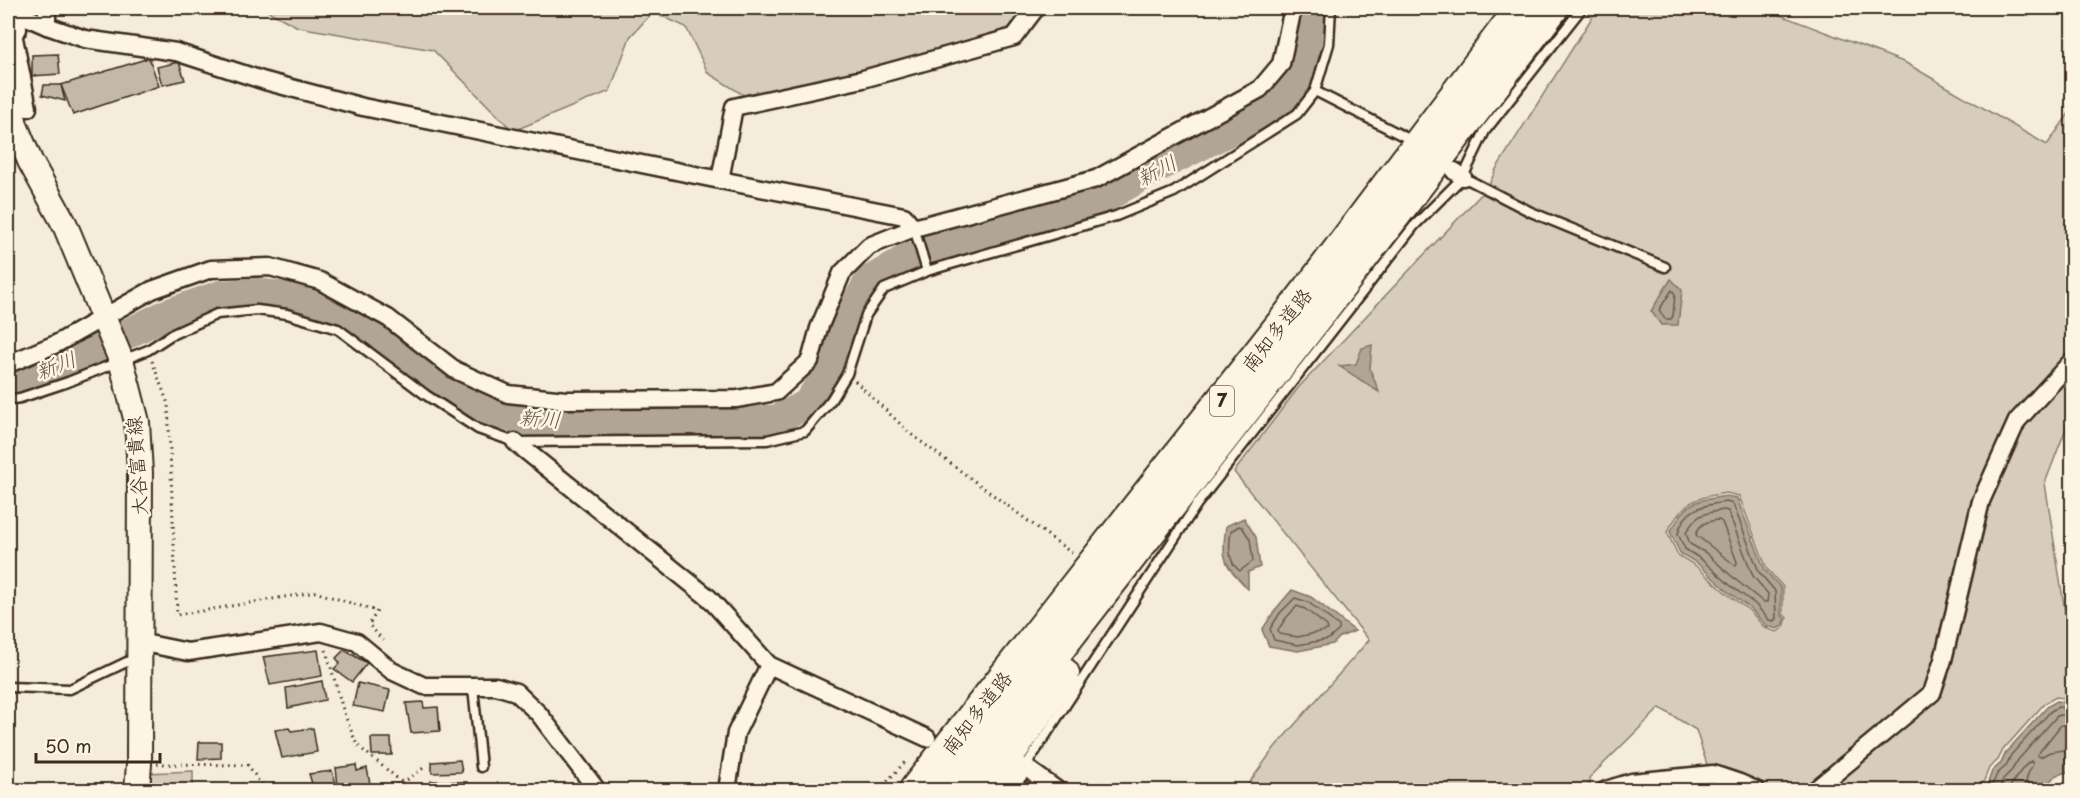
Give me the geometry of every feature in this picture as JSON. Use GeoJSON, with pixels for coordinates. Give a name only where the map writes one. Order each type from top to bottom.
{"type":"FeatureCollection","features":[{"type":"Feature","properties":{"kind":"highway","name":"南知多道路"},"geometry":{"type":"LineString","coordinates":[[916,790],[1310,289],[1522,8]]}},
{"type":"Feature","properties":{"kind":"highway","name":"南知多道路"},"geometry":{"type":"LineString","coordinates":[[948,790],[1307,329],[1552,8]]}},
{"type":"Feature","properties":{"kind":"highway"},"geometry":{"type":"LineString","coordinates":[[984,790],[1166,523],[1167,507]]}},
{"type":"Feature","properties":{"kind":"main road","name":"大谷富貴線"},"geometry":{"type":"LineString","coordinates":[[8,94],[30,161],[65,225],[121,360],[137,422],[139,453],[139,764],[137,790]]}},
{"type":"Feature","properties":{"kind":"street"},"geometry":{"type":"LineString","coordinates":[[47,8],[47,26]]}},
{"type":"Feature","properties":{"kind":"street"},"geometry":{"type":"LineString","coordinates":[[720,180],[734,106],[863,79],[1014,37],[1036,8]]}},
{"type":"Feature","properties":{"kind":"street"},"geometry":{"type":"LineString","coordinates":[[8,364],[56,344],[152,290],[211,269],[270,267],[320,281],[388,318],[455,370],[508,394],[566,400],[737,399],[776,392],[810,361],[819,328],[842,273],[869,246],[914,228],[1096,179],[1260,89],[1281,64],[1294,13],[1293,8]]}},
{"type":"Feature","properties":{"kind":"street"},"geometry":{"type":"LineString","coordinates":[[13,9],[47,26],[85,39],[176,52],[265,81],[363,107],[904,216],[914,228]]}},
{"type":"Feature","properties":{"kind":"street"},"geometry":{"type":"LineString","coordinates":[[13,9],[18,29],[13,33],[11,48],[17,121]]}},
{"type":"Feature","properties":{"kind":"street"},"geometry":{"type":"LineString","coordinates":[[1815,790],[1932,693],[1943,660],[1981,501],[2017,421],[2073,361]]}},
{"type":"Feature","properties":{"kind":"street"},"geometry":{"type":"LineString","coordinates":[[515,442],[709,598],[769,665],[927,738]]}},
{"type":"Feature","properties":{"kind":"street"},"geometry":{"type":"LineString","coordinates":[[139,649],[188,652],[321,632],[357,642],[392,671],[424,686],[496,686],[516,692],[539,714],[597,790]]}},
{"type":"Feature","properties":{"kind":"street"},"geometry":{"type":"LineString","coordinates":[[727,790],[736,733],[769,665]]}},
{"type":"Feature","properties":{"kind":"street"},"geometry":{"type":"LineString","coordinates":[[1006,790],[1025,767],[1057,790]]}},
{"type":"Feature","properties":{"kind":"street"},"geometry":{"type":"LineString","coordinates":[[1606,790],[1632,782],[1713,774],[1756,790]]}},
{"type":"Feature","properties":{"kind":"lane"},"geometry":{"type":"LineString","coordinates":[[8,400],[68,382],[148,350],[171,335],[217,314],[257,310],[287,314],[338,329],[478,429],[515,442],[767,440],[805,431],[831,400],[847,374],[866,315],[884,289],[927,271],[1116,216],[1174,192],[1297,114],[1315,91],[1329,44],[1331,8]]}},
{"type":"Feature","properties":{"kind":"lane"},"geometry":{"type":"LineString","coordinates":[[1025,767],[1197,504],[1414,226],[1458,174],[1485,131],[1582,8]]}},
{"type":"Feature","properties":{"kind":"lane"},"geometry":{"type":"LineString","coordinates":[[1315,91],[1405,137]]}},
{"type":"Feature","properties":{"kind":"lane"},"geometry":{"type":"LineString","coordinates":[[1458,174],[1531,212],[1665,267]]}},
{"type":"Feature","properties":{"kind":"lane"},"geometry":{"type":"LineString","coordinates":[[914,228],[927,271]]}},
{"type":"Feature","properties":{"kind":"lane"},"geometry":{"type":"LineString","coordinates":[[8,687],[70,689],[139,649]]}},
{"type":"Feature","properties":{"kind":"lane"},"geometry":{"type":"LineString","coordinates":[[473,687],[481,767]]}},
{"type":"Feature","properties":{"kind":"path"},"geometry":{"type":"LineString","coordinates":[[148,350],[168,404],[177,615],[315,592],[377,611],[369,626],[385,643]]}},
{"type":"Feature","properties":{"kind":"path"},"geometry":{"type":"LineString","coordinates":[[847,374],[912,435],[1074,555]]}},
{"type":"Feature","properties":{"kind":"path"},"geometry":{"type":"LineString","coordinates":[[321,632],[344,713],[357,745],[403,783]]}},
{"type":"Feature","properties":{"kind":"path"},"geometry":{"type":"LineString","coordinates":[[879,790],[927,738]]}},
{"type":"Feature","properties":{"kind":"path"},"geometry":{"type":"LineString","coordinates":[[139,764],[248,765],[265,790]]}},
{"type":"Feature","properties":{"kind":"path"},"geometry":{"type":"LineString","coordinates":[[373,790],[403,783],[426,766]]}},
{"type":"Feature","properties":{"kind":"shaded area"},"geometry":{"type":"Polygon","coordinates":[[[262,8],[1024,8],[1009,28],[855,73],[745,96],[708,73],[686,27],[653,12],[630,37],[610,91],[513,131],[433,50],[298,27],[262,8]]]}},
{"type":"Feature","properties":{"kind":"shaded area"},"geometry":{"type":"Polygon","coordinates":[[[1598,8],[1762,8],[1906,63],[2047,145],[2072,109],[2072,413],[2045,483],[2067,625],[2072,626],[2072,699],[2056,697],[2045,703],[1989,768],[1983,783],[1972,790],[1715,790],[1696,730],[1660,708],[1589,778],[1590,790],[1244,790],[1275,747],[1369,640],[1234,472],[1298,388],[1488,187],[1496,169],[1598,8]],[[1726,493],[1704,497],[1690,503],[1667,532],[1678,555],[1696,566],[1750,611],[1765,628],[1777,632],[1784,627],[1787,618],[1783,614],[1783,587],[1767,569],[1739,496],[1726,493]]]}},
{"type":"Feature","properties":{"kind":"shaded area"},"geometry":{"type":"Polygon","coordinates":[[[193,771],[193,790],[146,790],[147,773],[193,771]]]}},
{"type":"Feature","properties":{"kind":"water"},"geometry":{"type":"Polygon","coordinates":[[[1671,279],[1682,290],[1678,325],[1661,325],[1651,311],[1671,279]]]}},
{"type":"Feature","properties":{"kind":"water"},"geometry":{"type":"Polygon","coordinates":[[[1372,345],[1370,369],[1379,392],[1339,366],[1356,364],[1362,348],[1372,345]]]}},
{"type":"Feature","properties":{"kind":"water"},"geometry":{"type":"Polygon","coordinates":[[[1726,496],[1737,498],[1765,570],[1781,588],[1781,614],[1785,619],[1782,626],[1777,629],[1766,626],[1751,609],[1727,591],[1698,564],[1680,553],[1670,532],[1692,504],[1705,499],[1726,496]]]}},
{"type":"Feature","properties":{"kind":"water"},"geometry":{"type":"Polygon","coordinates":[[[1244,518],[1256,537],[1260,567],[1248,572],[1248,589],[1229,567],[1224,554],[1226,526],[1244,518]]]}},
{"type":"Feature","properties":{"kind":"water"},"geometry":{"type":"Polygon","coordinates":[[[1292,590],[1311,597],[1355,631],[1340,637],[1333,644],[1298,651],[1269,646],[1262,630],[1292,590]]]}},
{"type":"Feature","properties":{"kind":"water"},"geometry":{"type":"Polygon","coordinates":[[[2057,701],[2072,703],[2072,771],[2056,776],[2050,781],[2046,790],[1978,790],[1987,785],[1992,771],[2001,763],[2006,752],[2048,706],[2057,701]]]}},
{"type":"Feature","properties":{"kind":"building"},"geometry":{"type":"Polygon","coordinates":[[[58,54],[60,74],[32,76],[32,55],[58,54]]]}},
{"type":"Feature","properties":{"kind":"building"},"geometry":{"type":"Polygon","coordinates":[[[149,58],[159,86],[73,115],[61,85],[149,58]]]}},
{"type":"Feature","properties":{"kind":"building"},"geometry":{"type":"Polygon","coordinates":[[[179,62],[185,80],[162,85],[157,67],[179,62]]]}},
{"type":"Feature","properties":{"kind":"building"},"geometry":{"type":"Polygon","coordinates":[[[44,85],[61,85],[65,101],[42,95],[44,85]]]}},
{"type":"Feature","properties":{"kind":"building"},"geometry":{"type":"Polygon","coordinates":[[[318,650],[322,676],[270,685],[263,657],[318,650]]]}},
{"type":"Feature","properties":{"kind":"building"},"geometry":{"type":"Polygon","coordinates":[[[344,650],[367,663],[352,682],[334,669],[340,663],[336,658],[344,650]]]}},
{"type":"Feature","properties":{"kind":"building"},"geometry":{"type":"Polygon","coordinates":[[[322,681],[325,700],[288,708],[286,688],[322,681]]]}},
{"type":"Feature","properties":{"kind":"building"},"geometry":{"type":"Polygon","coordinates":[[[358,683],[390,690],[385,712],[353,706],[358,683]]]}},
{"type":"Feature","properties":{"kind":"building"},"geometry":{"type":"Polygon","coordinates":[[[423,702],[424,708],[438,707],[440,731],[411,733],[406,703],[423,702]]]}},
{"type":"Feature","properties":{"kind":"building"},"geometry":{"type":"Polygon","coordinates":[[[289,728],[291,731],[313,728],[317,752],[282,758],[275,730],[289,728]]]}},
{"type":"Feature","properties":{"kind":"building"},"geometry":{"type":"Polygon","coordinates":[[[371,738],[391,738],[392,755],[372,755],[371,738]]]}},
{"type":"Feature","properties":{"kind":"building"},"geometry":{"type":"Polygon","coordinates":[[[199,742],[221,742],[221,758],[198,759],[199,742]]]}},
{"type":"Feature","properties":{"kind":"building"},"geometry":{"type":"Polygon","coordinates":[[[460,760],[462,772],[432,773],[432,762],[460,760]]]}},
{"type":"Feature","properties":{"kind":"building"},"geometry":{"type":"Polygon","coordinates":[[[356,765],[357,771],[367,768],[371,789],[351,790],[350,784],[338,786],[336,768],[356,765]]]}},
{"type":"Feature","properties":{"kind":"building"},"geometry":{"type":"Polygon","coordinates":[[[332,771],[338,790],[314,790],[309,774],[332,771]]]}},
{"type":"Feature","properties":{"kind":"building"},"geometry":{"type":"Polygon","coordinates":[[[431,781],[467,782],[466,790],[432,790],[431,781]]]}},
{"type":"Feature","properties":{"kind":"waterway","name":"新川"},"geometry":{"type":"LineString","coordinates":[[927,251],[1096,203],[1156,168],[1263,114],[1287,95],[1303,69],[1314,30],[1313,8]]}},
{"type":"Feature","properties":{"kind":"waterway","name":"新川"},"geometry":{"type":"LineString","coordinates":[[125,335],[167,314],[221,295],[258,293],[302,299],[344,315],[382,337],[458,399],[488,412],[530,421],[776,420],[807,404],[831,369],[842,329],[869,281],[909,257]]}},
{"type":"Feature","properties":{"kind":"waterway","name":"新川"},"geometry":{"type":"LineString","coordinates":[[8,382],[63,366],[103,346]]}}]}
